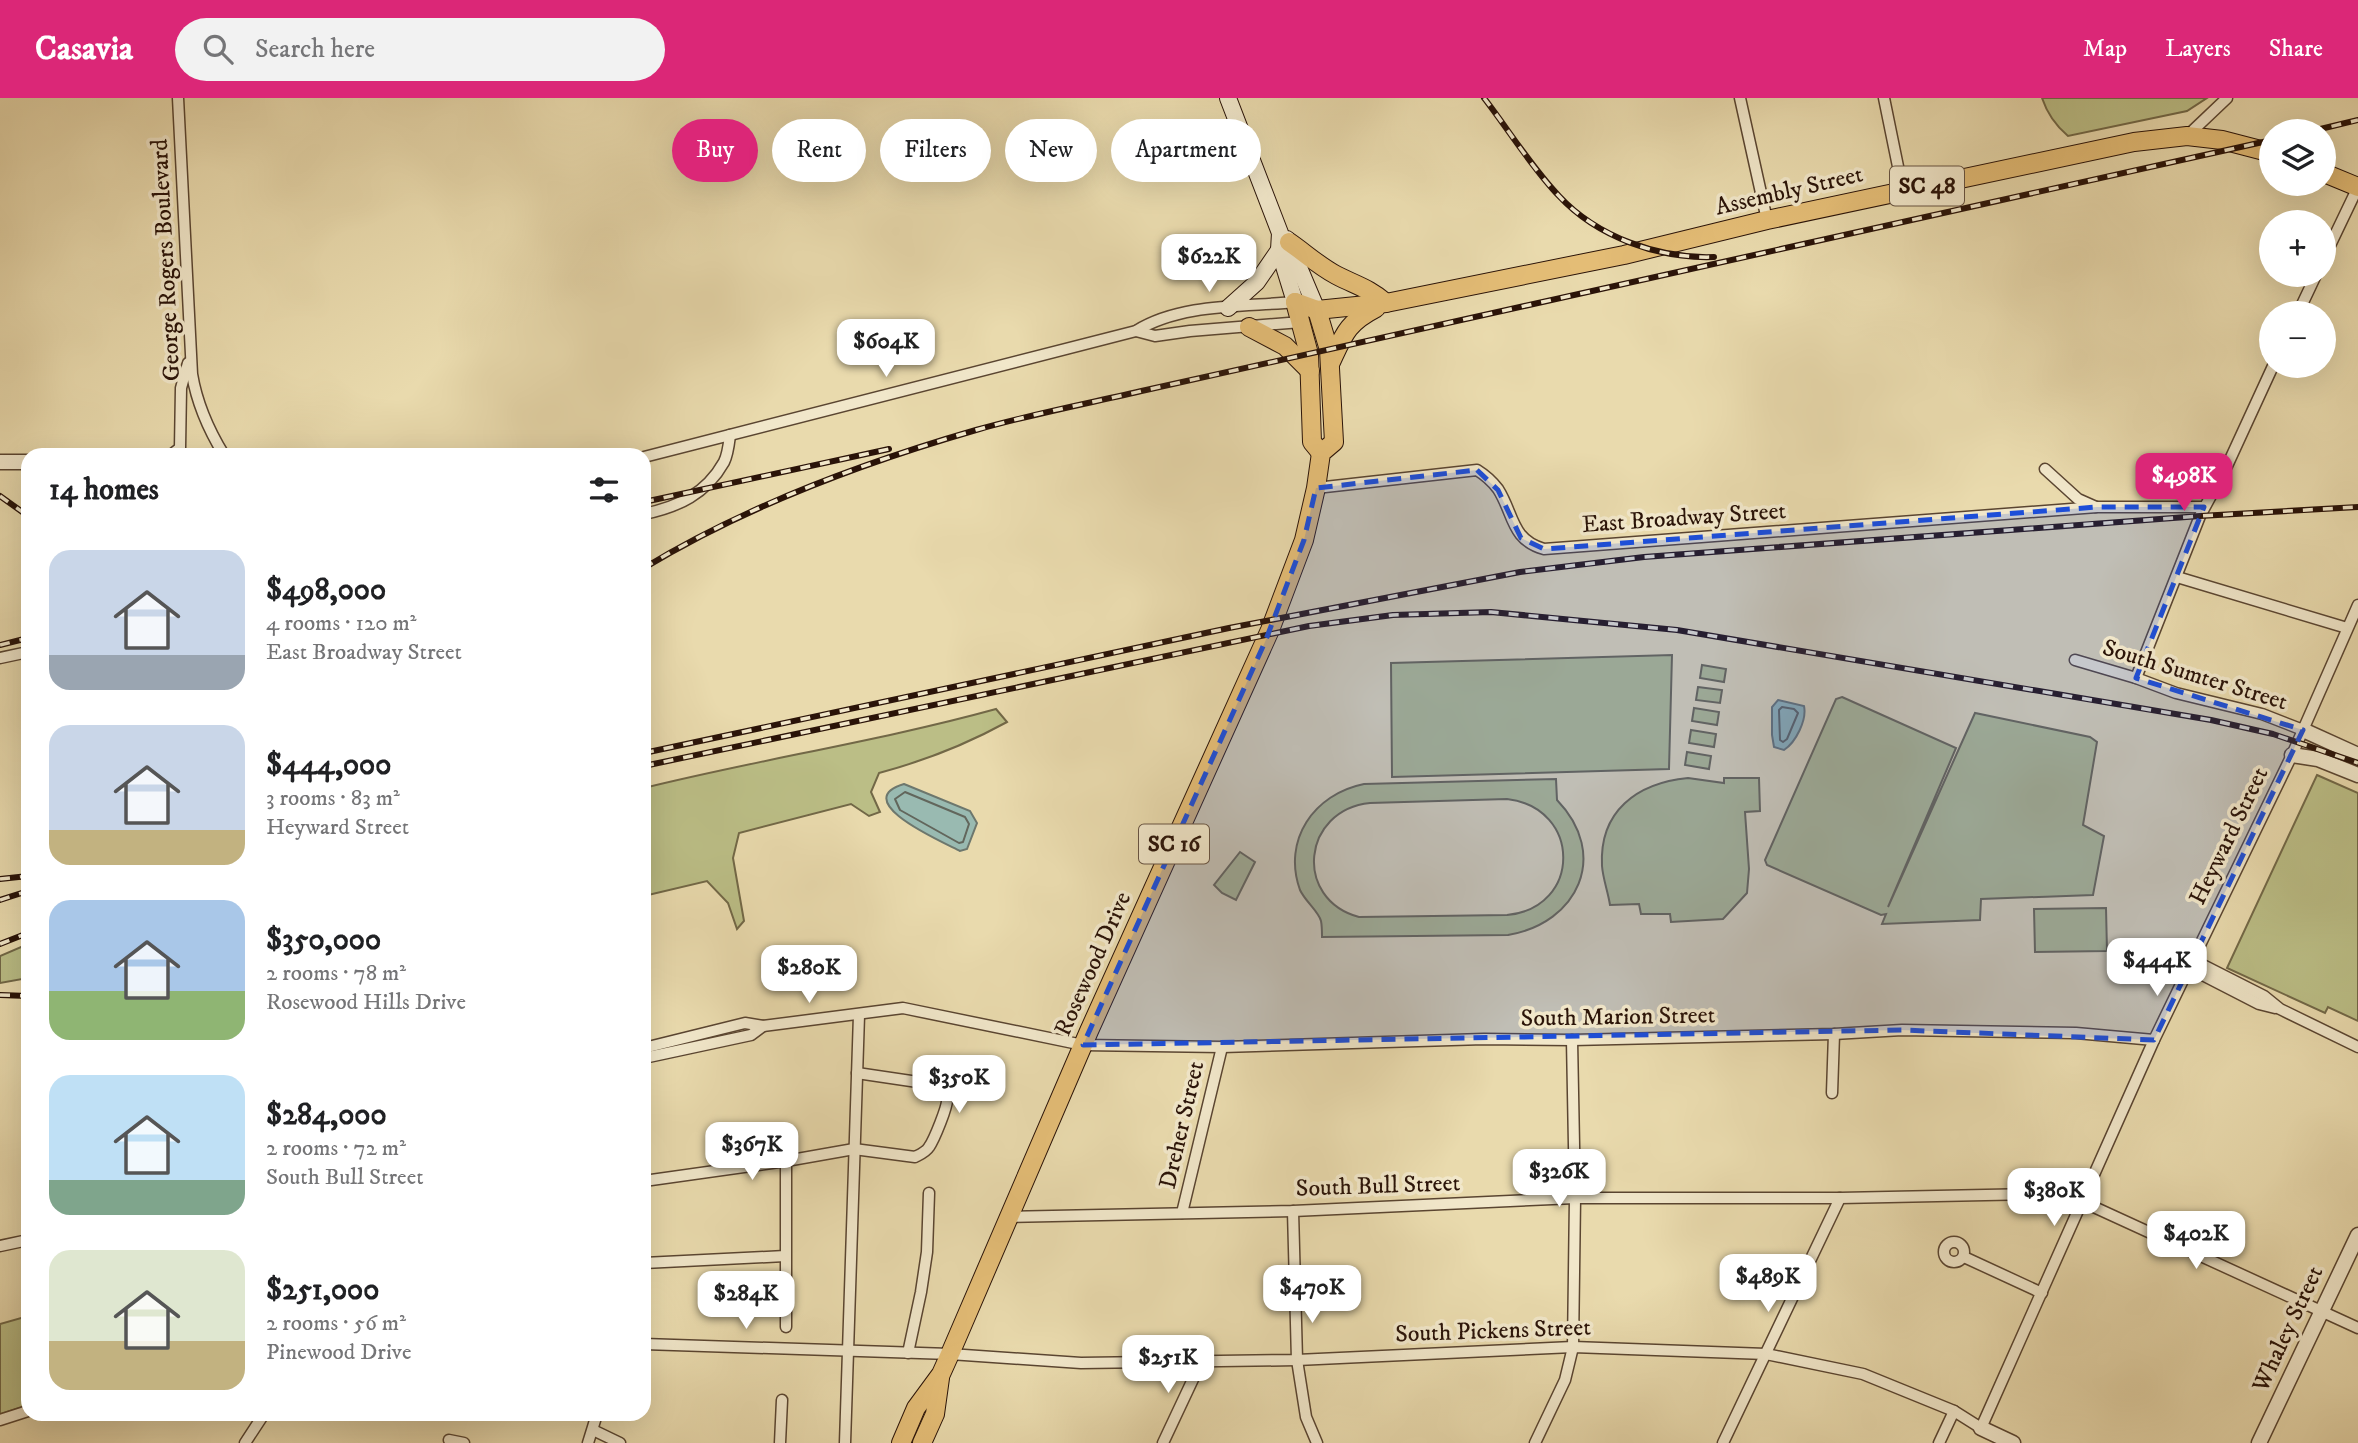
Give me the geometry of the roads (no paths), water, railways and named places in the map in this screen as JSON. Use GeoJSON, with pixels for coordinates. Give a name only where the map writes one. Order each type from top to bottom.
{"type":"FeatureCollection","features":[{"type":"Feature","properties":{"kind":"main road","name":"Rosewood Drive"},"geometry":{"type":"LineString","coordinates":[[901,1443],[916,1408],[941,1374],[1083,1045],[1270,630],[1304,540],[1321,453],[1334,442],[1329,350],[1317,310],[1283,242],[1228,98]]}},
{"type":"Feature","properties":{"kind":"main road","name":"Assembly Street"},"geometry":{"type":"LineString","coordinates":[[1296,302],[1317,310],[1385,303],[1624,255],[1767,220],[2134,142],[2187,136],[2222,140],[2259,150]]}},
{"type":"Feature","properties":{"kind":"main road"},"geometry":{"type":"LineString","coordinates":[[2336,178],[2358,187]]}},
{"type":"Feature","properties":{"kind":"main road","name":"Rosewood Drive"},"geometry":{"type":"LineString","coordinates":[[1283,242],[1309,354],[1312,442],[1321,453]]}},
{"type":"Feature","properties":{"kind":"main road"},"geometry":{"type":"LineString","coordinates":[[1228,308],[1257,282],[1283,242],[1338,276],[1372,291],[1385,303],[1359,317],[1348,328],[1330,363]]}},
{"type":"Feature","properties":{"kind":"main road"},"geometry":{"type":"LineString","coordinates":[[1301,322],[1317,310]]}},
{"type":"Feature","properties":{"kind":"main road"},"geometry":{"type":"LineString","coordinates":[[1249,327],[1285,346],[1310,371]]}},
{"type":"Feature","properties":{"kind":"main road","name":"Rosewood Drive"},"geometry":{"type":"LineString","coordinates":[[922,1443],[935,1414],[941,1374]]}},
{"type":"Feature","properties":{"kind":"street","name":"George Rogers Boulevard"},"geometry":{"type":"LineString","coordinates":[[178,98],[190,357],[196,395],[220,448]]}},
{"type":"Feature","properties":{"kind":"street"},"geometry":{"type":"LineString","coordinates":[[1740,98],[1767,220]]}},
{"type":"Feature","properties":{"kind":"street"},"geometry":{"type":"LineString","coordinates":[[1884,98],[1903,191]]}},
{"type":"Feature","properties":{"kind":"street"},"geometry":{"type":"LineString","coordinates":[[2187,136],[2227,98]]}},
{"type":"Feature","properties":{"kind":"street"},"geometry":{"type":"LineString","coordinates":[[2336,233],[2358,187]]}},
{"type":"Feature","properties":{"kind":"street"},"geometry":{"type":"LineString","coordinates":[[651,455],[1136,331],[1152,321],[1179,313],[1296,302]]}},
{"type":"Feature","properties":{"kind":"street"},"geometry":{"type":"LineString","coordinates":[[1136,331],[1155,336],[1301,322]]}},
{"type":"Feature","properties":{"kind":"street"},"geometry":{"type":"LineString","coordinates":[[180,448],[181,388],[190,357]]}},
{"type":"Feature","properties":{"kind":"street"},"geometry":{"type":"LineString","coordinates":[[2136,678],[2204,507],[2227,466],[2267,378]]}},
{"type":"Feature","properties":{"kind":"street"},"geometry":{"type":"LineString","coordinates":[[651,512],[671,508],[698,493],[724,461],[730,435]]}},
{"type":"Feature","properties":{"kind":"street"},"geometry":{"type":"LineString","coordinates":[[0,462],[21,463]]}},
{"type":"Feature","properties":{"kind":"street"},"geometry":{"type":"LineString","coordinates":[[2045,469],[2078,499],[2097,507]]}},
{"type":"Feature","properties":{"kind":"street","name":"East Broadway Street"},"geometry":{"type":"LineString","coordinates":[[1316,488],[1477,470],[1489,478],[1498,490],[1521,538],[1544,549],[2097,507],[2204,507]]}},
{"type":"Feature","properties":{"kind":"street"},"geometry":{"type":"LineString","coordinates":[[2178,577],[2347,628]]}},
{"type":"Feature","properties":{"kind":"street","name":"Heyward Street"},"geometry":{"type":"LineString","coordinates":[[1981,1428],[2154,1040],[2292,755],[2358,606]]}},
{"type":"Feature","properties":{"kind":"street"},"geometry":{"type":"LineString","coordinates":[[0,658],[21,654]]}},
{"type":"Feature","properties":{"kind":"street","name":"South Sumter Street"},"geometry":{"type":"LineString","coordinates":[[2076,660],[2136,678],[2176,694],[2262,714],[2303,730]]}},
{"type":"Feature","properties":{"kind":"street"},"geometry":{"type":"LineString","coordinates":[[2303,730],[2358,755]]}},
{"type":"Feature","properties":{"kind":"street"},"geometry":{"type":"LineString","coordinates":[[2292,755],[2318,759],[2358,775]]}},
{"type":"Feature","properties":{"kind":"street"},"geometry":{"type":"LineString","coordinates":[[2191,964],[2264,996],[2280,1009],[2358,1047]]}},
{"type":"Feature","properties":{"kind":"street","name":"South Marion Street"},"geometry":{"type":"LineString","coordinates":[[763,1026],[903,1008],[1083,1045],[1222,1047],[1484,1039],[1572,1040],[1834,1034],[1902,1030],[2077,1033],[2154,1040]]}},
{"type":"Feature","properties":{"kind":"street"},"geometry":{"type":"LineString","coordinates":[[845,1443],[859,1015]]}},
{"type":"Feature","properties":{"kind":"street"},"geometry":{"type":"LineString","coordinates":[[651,1046],[746,1023],[763,1026]]}},
{"type":"Feature","properties":{"kind":"street"},"geometry":{"type":"LineString","coordinates":[[651,1056],[751,1035],[763,1026]]}},
{"type":"Feature","properties":{"kind":"street"},"geometry":{"type":"LineString","coordinates":[[1832,1093],[1834,1034]]}},
{"type":"Feature","properties":{"kind":"street"},"geometry":{"type":"LineString","coordinates":[[1535,1443],[1565,1380],[1573,1347],[1575,1198],[1572,1040]]}},
{"type":"Feature","properties":{"kind":"street","name":"Dreher Street"},"geometry":{"type":"LineString","coordinates":[[1182,1213],[1222,1047]]}},
{"type":"Feature","properties":{"kind":"street"},"geometry":{"type":"LineString","coordinates":[[651,1180],[854,1149],[915,1157],[924,1153],[930,1146],[947,1104],[947,1096],[938,1085],[857,1073]]}},
{"type":"Feature","properties":{"kind":"street"},"geometry":{"type":"LineString","coordinates":[[786,1161],[786,1327]]}},
{"type":"Feature","properties":{"kind":"street"},"geometry":{"type":"LineString","coordinates":[[908,1353],[927,1252],[929,1193]]}},
{"type":"Feature","properties":{"kind":"street","name":"South Bull Street"},"geometry":{"type":"LineString","coordinates":[[1010,1217],[1293,1211],[1575,1198],[1840,1198],[2037,1194],[2083,1202],[2358,1328]]}},
{"type":"Feature","properties":{"kind":"street"},"geometry":{"type":"LineString","coordinates":[[1723,1443],[1840,1198]]}},
{"type":"Feature","properties":{"kind":"street"},"geometry":{"type":"LineString","coordinates":[[1293,1211],[1297,1360],[1306,1417],[1317,1443]]}},
{"type":"Feature","properties":{"kind":"street","name":"Whaley Street"},"geometry":{"type":"LineString","coordinates":[[2259,1443],[2358,1235]]}},
{"type":"Feature","properties":{"kind":"street"},"geometry":{"type":"LineString","coordinates":[[0,1246],[21,1242]]}},
{"type":"Feature","properties":{"kind":"street"},"geometry":{"type":"LineString","coordinates":[[651,1263],[785,1256]]}},
{"type":"Feature","properties":{"kind":"street"},"geometry":{"type":"LineString","coordinates":[[1964,1257],[2042,1293]]}},
{"type":"Feature","properties":{"kind":"street"},"geometry":{"type":"LineString","coordinates":[[651,1344],[950,1354]]}},
{"type":"Feature","properties":{"kind":"street","name":"South Pickens Street"},"geometry":{"type":"LineString","coordinates":[[950,1354],[1082,1363],[1297,1360],[1573,1347],[1766,1354],[1863,1374],[1954,1412],[1981,1428]]}},
{"type":"Feature","properties":{"kind":"street"},"geometry":{"type":"LineString","coordinates":[[1163,1443],[1202,1360]]}},
{"type":"Feature","properties":{"kind":"street"},"geometry":{"type":"LineString","coordinates":[[780,1443],[782,1400]]}},
{"type":"Feature","properties":{"kind":"street"},"geometry":{"type":"LineString","coordinates":[[1939,1443],[1954,1412]]}},
{"type":"Feature","properties":{"kind":"street"},"geometry":{"type":"LineString","coordinates":[[0,1420],[21,1413]]}},
{"type":"Feature","properties":{"kind":"street"},"geometry":{"type":"LineString","coordinates":[[245,1443],[259,1421]]}},
{"type":"Feature","properties":{"kind":"street"},"geometry":{"type":"LineString","coordinates":[[588,1443],[595,1421]]}},
{"type":"Feature","properties":{"kind":"street"},"geometry":{"type":"LineString","coordinates":[[1981,1428],[2013,1443]]}},
{"type":"Feature","properties":{"kind":"street"},"geometry":{"type":"LineString","coordinates":[[593,1430],[620,1443]]}},
{"type":"Feature","properties":{"kind":"street"},"geometry":{"type":"LineString","coordinates":[[449,1440],[464,1443]]}},
{"type":"Feature","properties":{"kind":"water"},"geometry":{"type":"Polygon","coordinates":[[[1778,700],[1804,706],[1800,730],[1784,750],[1774,747],[1772,735],[1772,707],[1778,700]]]}},
{"type":"Feature","properties":{"kind":"water"},"geometry":{"type":"Polygon","coordinates":[[[904,784],[970,811],[977,823],[967,849],[960,851],[937,840],[893,811],[887,801],[889,791],[904,784]]]}},
{"type":"Feature","properties":{"kind":"railway"},"geometry":{"type":"LineString","coordinates":[[1484,98],[1549,185],[1574,210],[1592,223],[1630,243],[1651,249],[1693,257],[1714,257]]}},
{"type":"Feature","properties":{"kind":"railway"},"geometry":{"type":"LineString","coordinates":[[2336,125],[2358,120]]}},
{"type":"Feature","properties":{"kind":"railway"},"geometry":{"type":"LineString","coordinates":[[651,564],[723,525],[806,488],[890,457],[997,424],[2259,143]]}},
{"type":"Feature","properties":{"kind":"railway"},"geometry":{"type":"LineString","coordinates":[[651,500],[889,449]]}},
{"type":"Feature","properties":{"kind":"railway"},"geometry":{"type":"LineString","coordinates":[[0,496],[21,511]]}},
{"type":"Feature","properties":{"kind":"railway"},"geometry":{"type":"LineString","coordinates":[[651,752],[1229,628],[1520,572],[1644,557],[2358,507]]}},
{"type":"Feature","properties":{"kind":"railway"},"geometry":{"type":"LineString","coordinates":[[651,765],[1309,626],[1393,615],[1491,612],[1677,630],[2211,720],[2273,734],[2358,763]]}},
{"type":"Feature","properties":{"kind":"railway"},"geometry":{"type":"LineString","coordinates":[[0,645],[21,640]]}},
{"type":"Feature","properties":{"kind":"railway"},"geometry":{"type":"LineString","coordinates":[[0,879],[21,877]]}},
{"type":"Feature","properties":{"kind":"railway"},"geometry":{"type":"LineString","coordinates":[[0,900],[21,893]]}},
{"type":"Feature","properties":{"kind":"railway"},"geometry":{"type":"LineString","coordinates":[[0,944],[21,936]]}},
{"type":"Feature","properties":{"kind":"railway"},"geometry":{"type":"LineString","coordinates":[[0,995],[21,996]]}}]}
